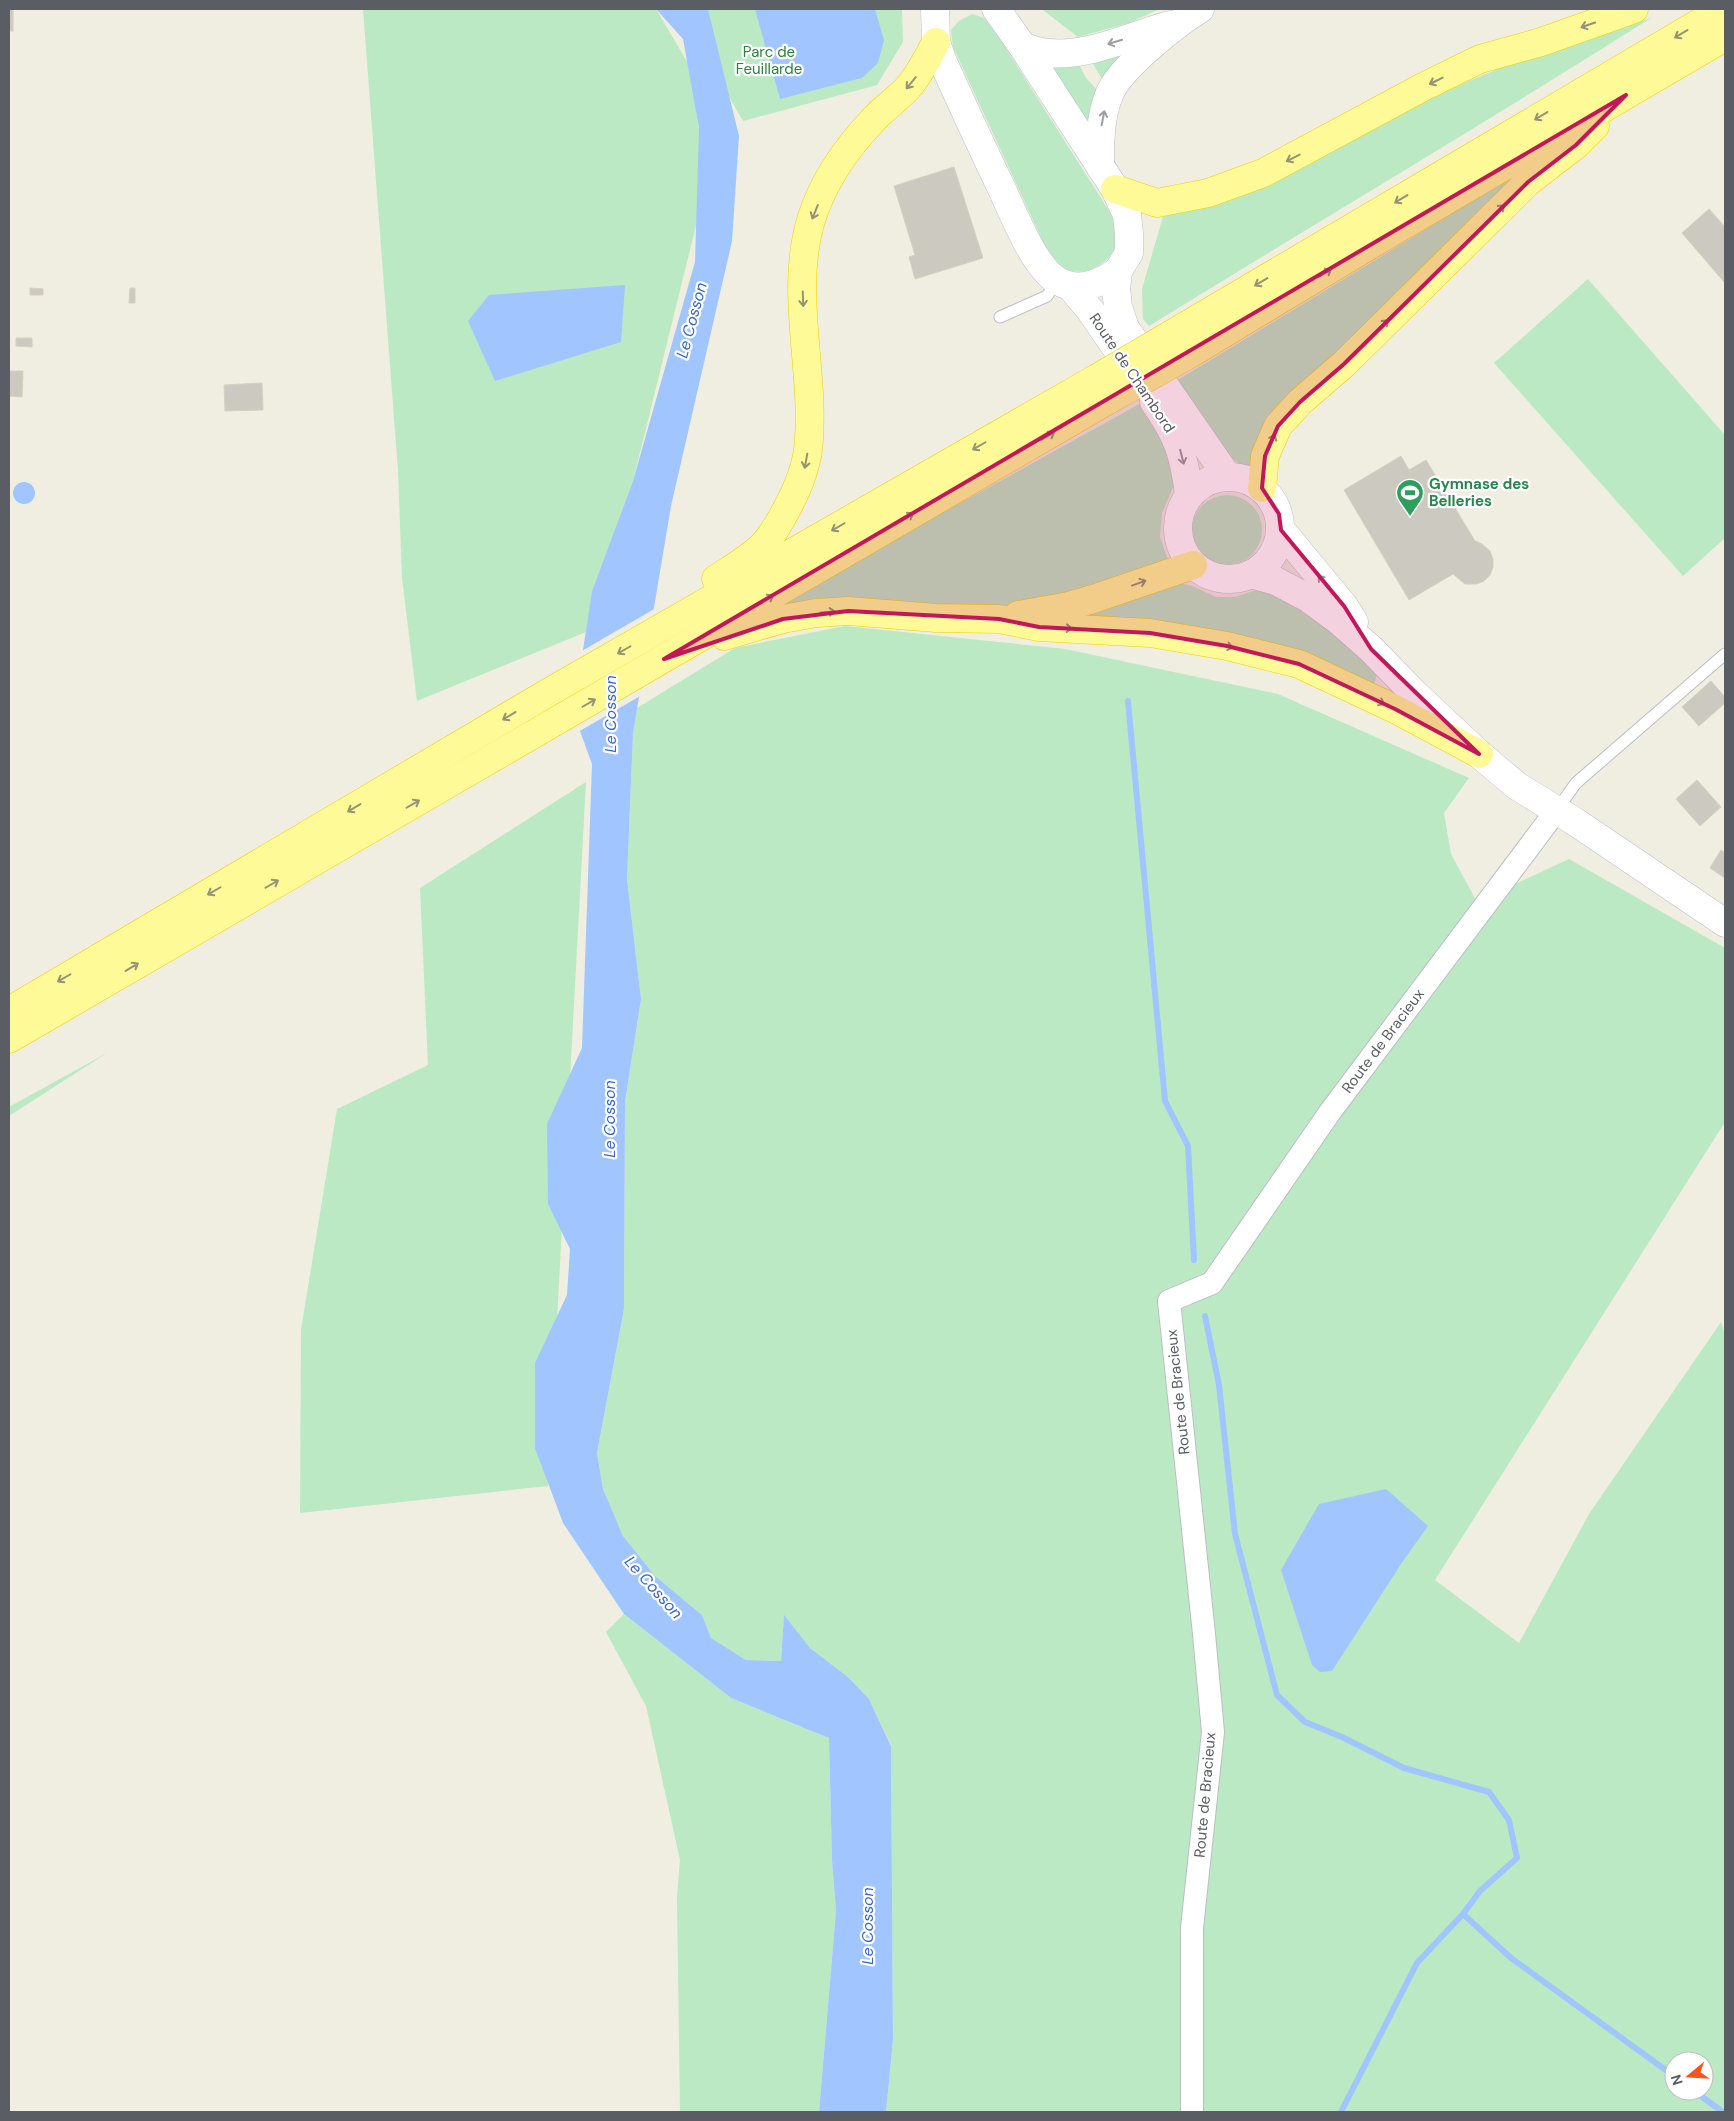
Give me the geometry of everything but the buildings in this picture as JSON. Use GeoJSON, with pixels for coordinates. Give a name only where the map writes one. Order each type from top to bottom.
{"type":"FeatureCollection","features":[{"type":"Feature","properties":{"kind":"highway"},"geometry":{"type":"LineString","coordinates":[[1115,189],[1157,203],[1208,193],[1263,173],[1423,87],[1480,59],[1541,42],[1634,9]]}},
{"type":"Feature","properties":{"kind":"highway"},"geometry":{"type":"LineString","coordinates":[[1188,340],[1723,9]]}},
{"type":"Feature","properties":{"kind":"highway"},"geometry":{"type":"LineString","coordinates":[[666,626],[708,584],[761,547],[781,521],[795,494],[804,469],[810,440],[803,290],[805,250],[812,216],[836,168],[851,146],[875,118],[910,85],[925,64],[938,20]]}},
{"type":"Feature","properties":{"kind":"highway"},"geometry":{"type":"LineString","coordinates":[[9,1010],[551,691],[666,626],[1103,389],[1626,95],[1725,37]]}},
{"type":"Feature","properties":{"kind":"highway"},"geometry":{"type":"LineString","coordinates":[[1262,488],[1265,456],[1278,426],[1300,402],[1344,364],[1528,182],[1576,145],[1626,95]]}},
{"type":"Feature","properties":{"kind":"highway"},"geometry":{"type":"LineString","coordinates":[[9,1039],[257,893],[664,659],[1103,389]]}},
{"type":"Feature","properties":{"kind":"highway"},"geometry":{"type":"LineString","coordinates":[[999,619],[1069,606],[1193,565]]}},
{"type":"Feature","properties":{"kind":"highway"},"geometry":{"type":"LineString","coordinates":[[664,659],[733,632],[783,619],[816,613],[848,611],[936,618],[999,619],[1039,626],[1150,633],[1227,646],[1299,664],[1394,708],[1479,754]]}},
{"type":"Feature","properties":{"kind":"main road"},"geometry":{"type":"LineString","coordinates":[[996,9],[1023,47],[1115,189],[1127,215],[1129,234],[1128,253],[1118,271],[1116,289],[1118,307],[1125,328],[1227,476]]}},
{"type":"Feature","properties":{"kind":"main road"},"geometry":{"type":"LineString","coordinates":[[1023,47],[1048,54],[1069,54],[1111,44],[1184,16]]}},
{"type":"Feature","properties":{"kind":"main road"},"geometry":{"type":"LineString","coordinates":[[1100,166],[1101,130],[1109,94],[1135,60],[1184,16]]}},
{"type":"Feature","properties":{"kind":"main road","name":"Route de Chambord"},"geometry":{"type":"LineString","coordinates":[[938,20],[970,122],[1024,234],[1046,271],[1064,283],[1090,310],[1172,428],[1184,463],[1189,495]]}},
{"type":"Feature","properties":{"kind":"main road"},"geometry":{"type":"LineString","coordinates":[[1064,283],[1082,286],[1104,281],[1118,271]]}},
{"type":"Feature","properties":{"kind":"main road"},"geometry":{"type":"LineString","coordinates":[[1227,476],[1246,479],[1262,488],[1272,500],[1279,514],[1281,530],[1278,544],[1272,556],[1263,567],[1252,574],[1236,579],[1220,579],[1206,574],[1193,565],[1184,553],[1178,538],[1177,523],[1181,508],[1189,495],[1199,485],[1227,476]]}},
{"type":"Feature","properties":{"kind":"main road"},"geometry":{"type":"LineString","coordinates":[[1281,530],[1344,606],[1371,649]]}},
{"type":"Feature","properties":{"kind":"main road"},"geometry":{"type":"LineString","coordinates":[[1252,574],[1276,581],[1308,598],[1338,620],[1371,649],[1479,754],[1518,786],[1574,821],[1725,924]]}},
{"type":"Feature","properties":{"kind":"street","name":"Route de Bracieux"},"geometry":{"type":"LineString","coordinates":[[1192,2112],[1192,1928],[1213,1732],[1169,1301],[1212,1283],[1330,1112],[1556,811]]}},
{"type":"Feature","properties":{"kind":"lane"},"geometry":{"type":"LineString","coordinates":[[1000,317],[1047,296],[1064,283]]}},
{"type":"Feature","properties":{"kind":"lane"},"geometry":{"type":"LineString","coordinates":[[1556,811],[1576,783],[1725,654]]}},
{"type":"Feature","properties":{"kind":"highlighted area"},"geometry":{"type":"Polygon","coordinates":[[[1626,95],[1576,145],[1528,182],[1344,364],[1300,402],[1278,426],[1265,456],[1262,488],[1279,514],[1281,530],[1344,606],[1371,649],[1479,754],[1395,709],[1299,664],[1227,646],[1150,633],[1039,627],[999,619],[848,611],[783,619],[664,659],[1626,95]]]}},
{"type":"Feature","properties":{"kind":"green space"},"geometry":{"type":"Polygon","coordinates":[[[363,9],[656,9],[689,65],[707,181],[633,481],[592,591],[586,632],[417,701],[402,578],[398,471],[363,9]]]}},
{"type":"Feature","properties":{"kind":"green space","name":"Parc de Feuillarde"},"geometry":{"type":"Polygon","coordinates":[[[679,9],[902,9],[903,42],[877,85],[743,121],[679,9]]]}},
{"type":"Feature","properties":{"kind":"green space"},"geometry":{"type":"Polygon","coordinates":[[[1044,9],[1157,10],[1129,23],[1078,37],[1044,9]]]}},
{"type":"Feature","properties":{"kind":"green space"},"geometry":{"type":"Polygon","coordinates":[[[972,14],[984,18],[995,31],[1111,214],[1116,228],[1117,241],[1110,256],[1097,267],[1080,272],[1068,270],[1057,262],[1046,248],[953,47],[951,30],[959,21],[972,14]]]}},
{"type":"Feature","properties":{"kind":"green space"},"geometry":{"type":"Polygon","coordinates":[[[1651,18],[1149,326],[1143,319],[1142,289],[1164,213],[1207,203],[1321,158],[1419,102],[1512,63],[1651,18]]]}},
{"type":"Feature","properties":{"kind":"green space"},"geometry":{"type":"Polygon","coordinates":[[[1141,43],[1105,84],[1089,57],[1141,43]]]}},
{"type":"Feature","properties":{"kind":"green space"},"geometry":{"type":"Polygon","coordinates":[[[1049,60],[1077,60],[1086,78],[1100,93],[1090,126],[1049,60]]]}},
{"type":"Feature","properties":{"kind":"green space"},"geometry":{"type":"Polygon","coordinates":[[[1522,171],[1253,470],[1242,466],[1228,455],[1176,381],[1522,171]]]}},
{"type":"Feature","properties":{"kind":"green space"},"geometry":{"type":"Polygon","coordinates":[[[1588,279],[1725,435],[1725,538],[1683,576],[1494,363],[1588,279]]]}},
{"type":"Feature","properties":{"kind":"green space"},"geometry":{"type":"Polygon","coordinates":[[[1145,401],[1172,448],[1174,485],[1162,513],[1160,537],[1169,563],[1084,592],[1021,604],[970,609],[772,607],[1145,401]]]}},
{"type":"Feature","properties":{"kind":"green space"},"geometry":{"type":"Polygon","coordinates":[[[1227,495],[1240,498],[1252,505],[1259,517],[1262,530],[1259,543],[1252,555],[1240,562],[1227,565],[1214,562],[1202,555],[1195,543],[1192,530],[1195,517],[1202,505],[1214,498],[1227,495]]]}},
{"type":"Feature","properties":{"kind":"green space"},"geometry":{"type":"Polygon","coordinates":[[[1175,582],[1192,586],[1216,597],[1235,597],[1256,590],[1272,592],[1322,621],[1377,674],[1373,689],[1066,619],[1175,582]]]}},
{"type":"Feature","properties":{"kind":"green space"},"geometry":{"type":"Polygon","coordinates":[[[845,626],[1065,649],[1278,694],[1469,778],[1444,813],[1451,854],[1477,902],[1569,859],[1725,948],[1725,1122],[1435,1580],[1519,1643],[1589,1514],[1721,1322],[1725,1334],[1725,2112],[886,2112],[893,2040],[891,1745],[869,1699],[848,1677],[810,1648],[784,1616],[781,1661],[746,1660],[711,1638],[702,1615],[655,1576],[623,1536],[603,1489],[597,1453],[624,1309],[625,1102],[641,999],[627,879],[633,733],[637,708],[735,648],[845,626]]]}},
{"type":"Feature","properties":{"kind":"green space"},"geometry":{"type":"Polygon","coordinates":[[[586,782],[548,1486],[300,1513],[301,1330],[337,1109],[428,1065],[420,888],[586,782]]]}},
{"type":"Feature","properties":{"kind":"green space"},"geometry":{"type":"Polygon","coordinates":[[[107,1053],[9,1116],[9,1107],[107,1053]]]}},
{"type":"Feature","properties":{"kind":"green space"},"geometry":{"type":"Polygon","coordinates":[[[624,1614],[731,1698],[829,1738],[832,1861],[836,1911],[819,2112],[680,2112],[677,1897],[680,1860],[646,1706],[606,1632],[624,1614]]]}},
{"type":"Feature","properties":{"kind":"water","name":"Le Cosson"},"geometry":{"type":"Polygon","coordinates":[[[656,9],[708,9],[739,136],[732,241],[671,506],[633,733],[627,879],[641,999],[625,1102],[624,1309],[597,1453],[603,1489],[623,1536],[655,1576],[702,1615],[711,1638],[746,1660],[781,1661],[784,1615],[810,1648],[848,1677],[869,1699],[891,1746],[893,2040],[886,2112],[819,2112],[836,1911],[832,1861],[829,1738],[731,1698],[624,1614],[563,1523],[535,1448],[535,1363],[567,1295],[570,1249],[548,1204],[547,1124],[582,1048],[592,764],[580,731],[583,650],[592,591],[633,481],[695,262],[699,128],[683,39],[656,9]]]}},
{"type":"Feature","properties":{"kind":"water"},"geometry":{"type":"Polygon","coordinates":[[[755,9],[875,9],[884,40],[878,63],[862,78],[780,99],[755,9]]]}},
{"type":"Feature","properties":{"kind":"water"},"geometry":{"type":"Polygon","coordinates":[[[625,285],[621,342],[495,381],[468,321],[489,295],[625,285]]]}},
{"type":"Feature","properties":{"kind":"water"},"geometry":{"type":"Polygon","coordinates":[[[24,482],[32,485],[35,493],[32,501],[24,504],[16,501],[13,493],[16,485],[24,482]]]}},
{"type":"Feature","properties":{"kind":"water"},"geometry":{"type":"Polygon","coordinates":[[[1386,1489],[1428,1526],[1403,1561],[1332,1671],[1320,1672],[1312,1665],[1281,1570],[1319,1504],[1386,1489]]]}},
{"type":"Feature","properties":{"kind":"pier"},"geometry":{"type":"Polygon","coordinates":[[[656,608],[642,695],[578,732],[580,652],[656,608]]]}},
{"type":"Feature","properties":{"kind":"waterway"},"geometry":{"type":"LineString","coordinates":[[1128,701],[1165,1101],[1188,1146],[1194,1260]]}},
{"type":"Feature","properties":{"kind":"waterway"},"geometry":{"type":"LineString","coordinates":[[1205,1316],[1219,1385],[1235,1534],[1277,1695],[1305,1722],[1342,1737],[1404,1768],[1489,1792],[1509,1820],[1517,1858],[1480,1891],[1463,1914],[1511,1958],[1664,2069]]}},
{"type":"Feature","properties":{"kind":"waterway"},"geometry":{"type":"LineString","coordinates":[[1341,2112],[1417,1963],[1463,1914]]}},
{"type":"Feature","properties":{"kind":"waterway"},"geometry":{"type":"LineString","coordinates":[[1708,2101],[1723,2112]]}},
{"type":"Feature","properties":{"kind":"place","name":"Gymnase des Belleries"},"geometry":{"type":"Point","coordinates":[1410,517]}}]}
